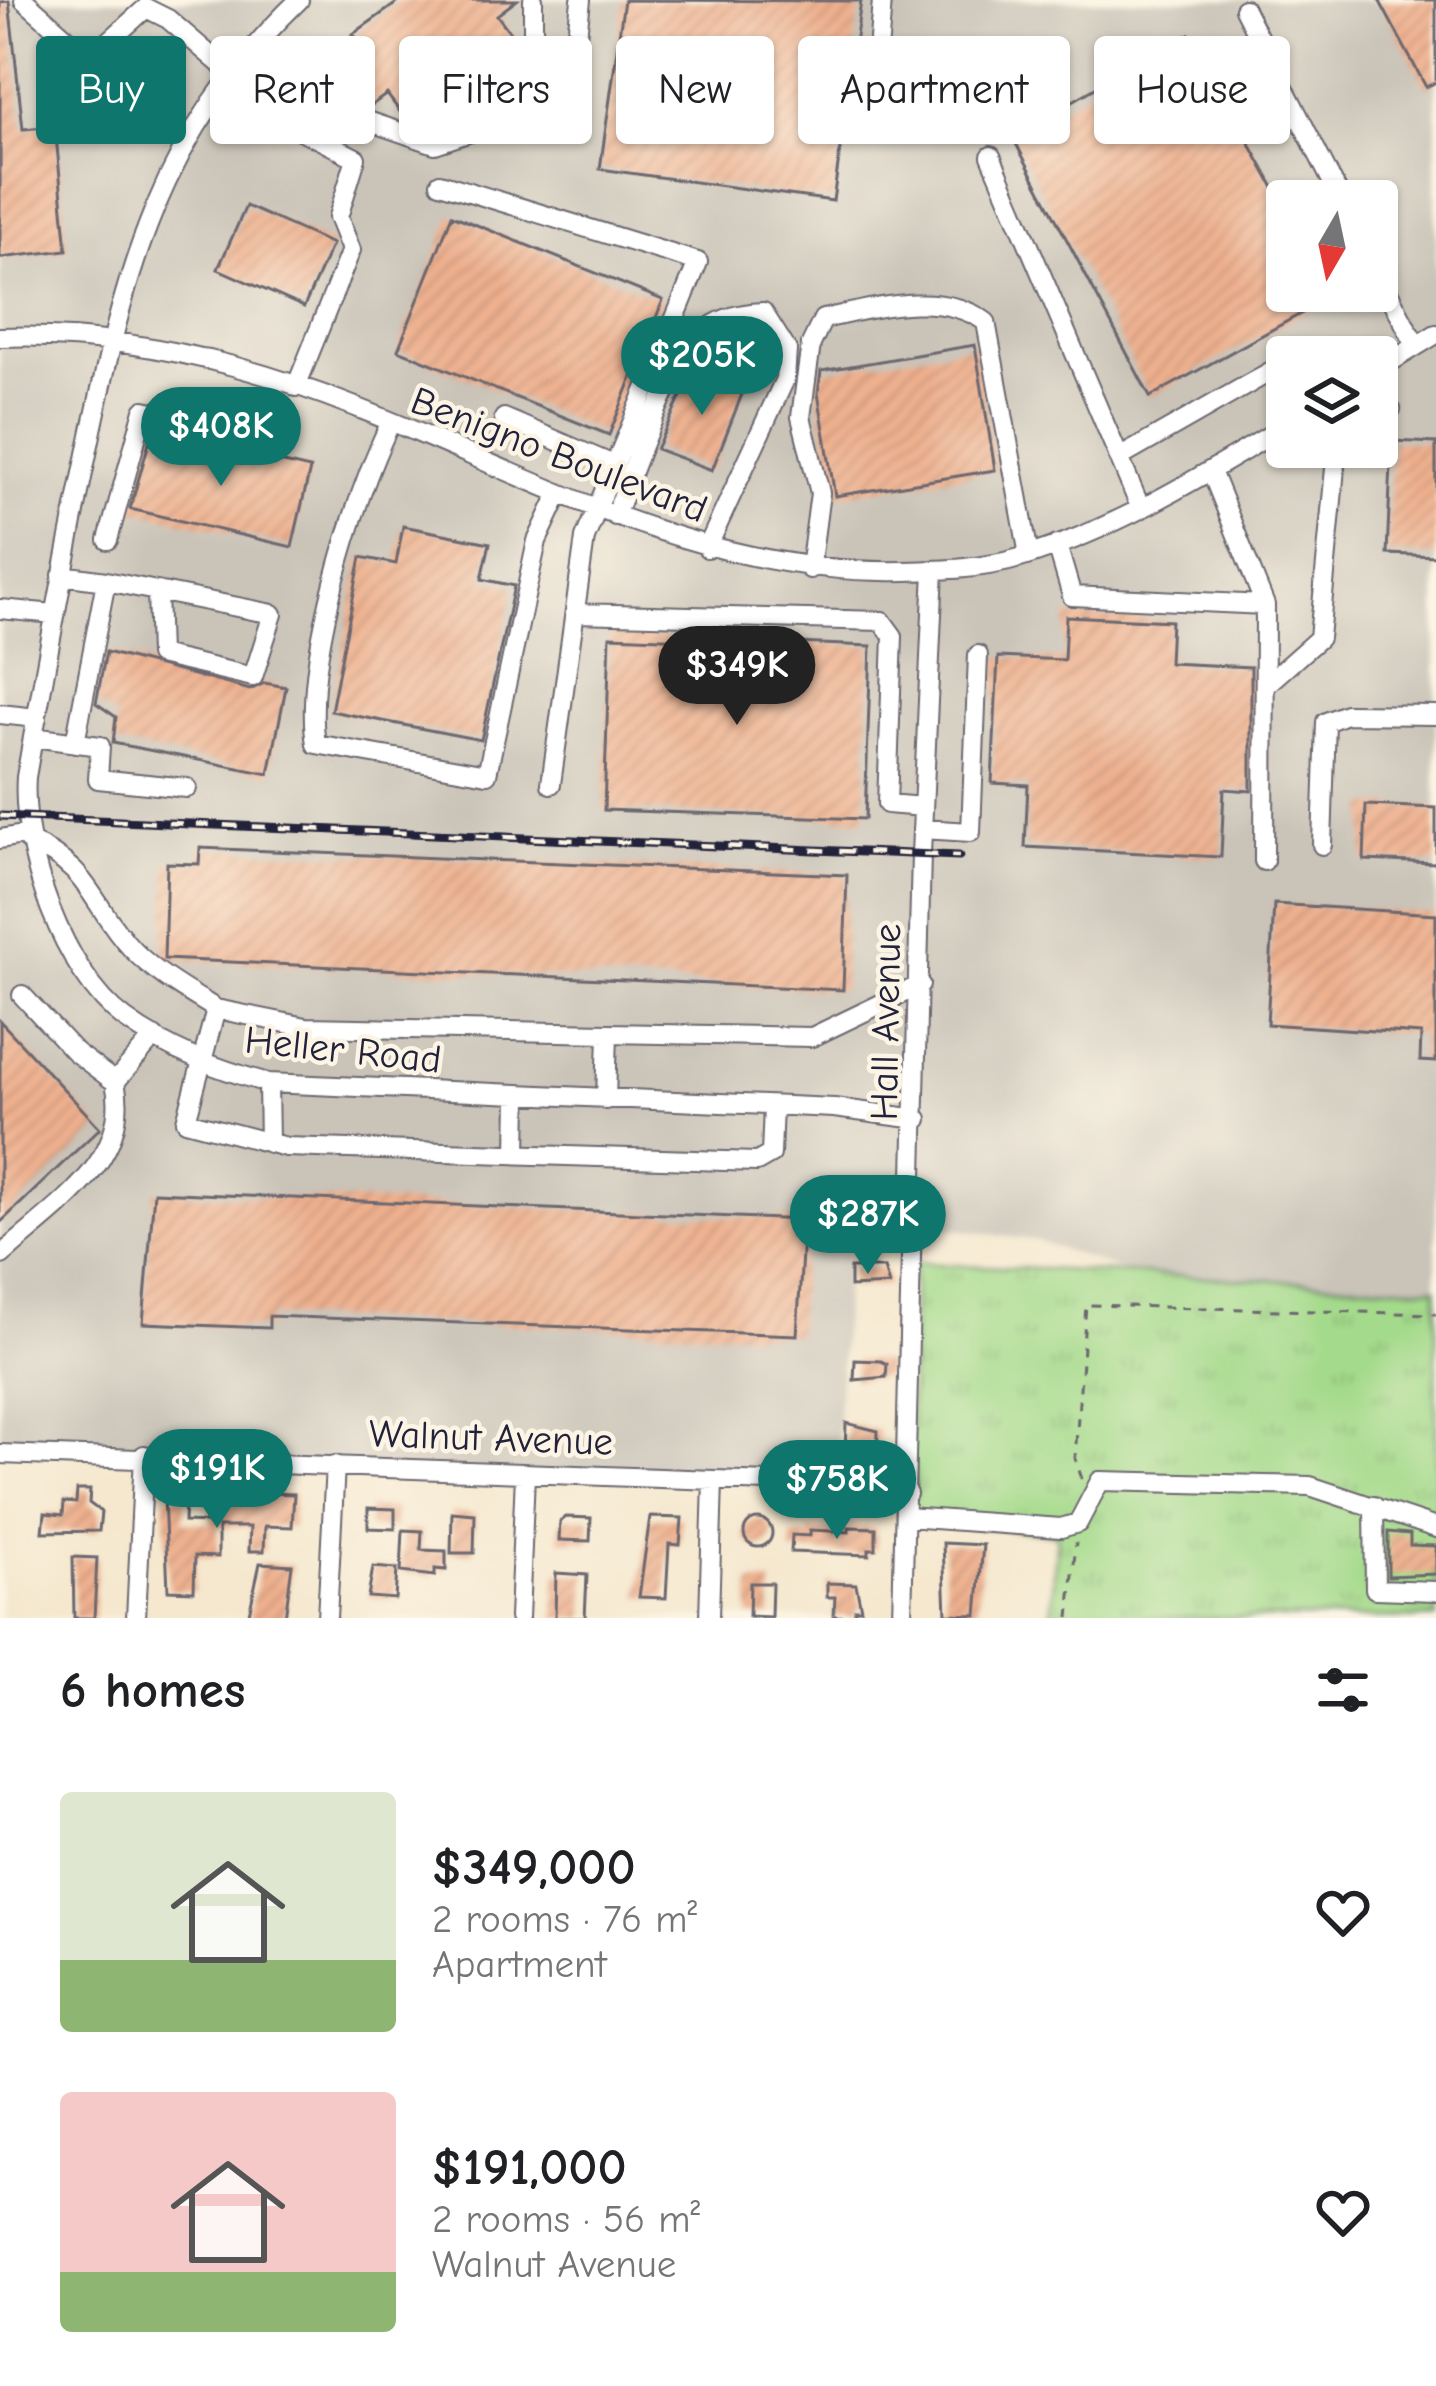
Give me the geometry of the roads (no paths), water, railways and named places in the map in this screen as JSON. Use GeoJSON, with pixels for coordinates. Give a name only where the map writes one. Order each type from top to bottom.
{"type":"FeatureCollection","features":[{"type":"Feature","properties":{"kind":"street"},"geometry":{"type":"LineString","coordinates":[[24,0],[64,36]]}},
{"type":"Feature","properties":{"kind":"street","name":"Heller Road"},"geometry":{"type":"LineString","coordinates":[[268,36],[299,0]]}},
{"type":"Feature","properties":{"kind":"street"},"geometry":{"type":"LineString","coordinates":[[375,126],[435,144],[533,111],[533,0]]}},
{"type":"Feature","properties":{"kind":"street"},"geometry":{"type":"LineString","coordinates":[[577,36],[581,0]]}},
{"type":"Feature","properties":{"kind":"street"},"geometry":{"type":"LineString","coordinates":[[879,36],[882,0]]}},
{"type":"Feature","properties":{"kind":"street"},"geometry":{"type":"LineString","coordinates":[[115,36],[146,8],[168,19],[184,36]]}},
{"type":"Feature","properties":{"kind":"street"},"geometry":{"type":"LineString","coordinates":[[1244,9],[1331,180]]}},
{"type":"Feature","properties":{"kind":"street"},"geometry":{"type":"LineString","coordinates":[[186,39],[210,65]]}},
{"type":"Feature","properties":{"kind":"street","name":"Heller Road"},"geometry":{"type":"LineString","coordinates":[[210,107],[157,196],[125,279],[35,728],[24,806],[29,838],[52,912],[86,972],[120,1016],[154,1037],[199,1061],[268,1083],[773,1106],[918,1119]]}},
{"type":"Feature","properties":{"kind":"street"},"geometry":{"type":"LineString","coordinates":[[296,387],[351,250],[338,217],[356,158],[332,144]]}},
{"type":"Feature","properties":{"kind":"street"},"geometry":{"type":"LineString","coordinates":[[991,156],[1141,509]]}},
{"type":"Feature","properties":{"kind":"street"},"geometry":{"type":"LineString","coordinates":[[440,183],[698,262],[616,466],[607,513]]}},
{"type":"Feature","properties":{"kind":"street"},"geometry":{"type":"LineString","coordinates":[[810,569],[820,493],[801,417],[811,344],[824,319],[895,304],[967,308],[986,322],[1029,555]]}},
{"type":"Feature","properties":{"kind":"street"},"geometry":{"type":"LineString","coordinates":[[1398,311],[1416,346]]}},
{"type":"Feature","properties":{"kind":"street"},"geometry":{"type":"LineString","coordinates":[[551,784],[585,538],[607,513],[659,405],[705,330],[736,313],[763,312],[787,350],[785,379],[707,548]]}},
{"type":"Feature","properties":{"kind":"street"},"geometry":{"type":"LineString","coordinates":[[1398,357],[1436,334]]}},
{"type":"Feature","properties":{"kind":"street","name":"Benigno Boulevard"},"geometry":{"type":"LineString","coordinates":[[0,337],[110,342],[232,365],[607,513],[707,548],[810,569],[934,570],[1029,555],[1141,509],[1266,437]]}},
{"type":"Feature","properties":{"kind":"street"},"geometry":{"type":"LineString","coordinates":[[1120,458],[1266,374]]}},
{"type":"Feature","properties":{"kind":"street"},"geometry":{"type":"LineString","coordinates":[[108,540],[144,410],[231,428]]}},
{"type":"Feature","properties":{"kind":"street"},"geometry":{"type":"LineString","coordinates":[[504,418],[616,466]]}},
{"type":"Feature","properties":{"kind":"street"},"geometry":{"type":"LineString","coordinates":[[390,424],[360,485],[344,545],[311,710],[316,744],[487,774],[537,541],[560,494]]}},
{"type":"Feature","properties":{"kind":"street"},"geometry":{"type":"LineString","coordinates":[[1268,683],[1319,638],[1335,468]]}},
{"type":"Feature","properties":{"kind":"street"},"geometry":{"type":"LineString","coordinates":[[1211,471],[1265,604],[1264,861]]}},
{"type":"Feature","properties":{"kind":"street"},"geometry":{"type":"LineString","coordinates":[[1057,545],[1072,596],[1265,604]]}},
{"type":"Feature","properties":{"kind":"street","name":"Hall Avenue"},"geometry":{"type":"LineString","coordinates":[[902,1618],[922,830],[934,570]]}},
{"type":"Feature","properties":{"kind":"street"},"geometry":{"type":"LineString","coordinates":[[62,575],[106,581],[157,591],[273,614],[253,677],[159,656],[157,591]]}},
{"type":"Feature","properties":{"kind":"street"},"geometry":{"type":"LineString","coordinates":[[75,743],[106,581]]}},
{"type":"Feature","properties":{"kind":"street"},"geometry":{"type":"LineString","coordinates":[[0,609],[55,614]]}},
{"type":"Feature","properties":{"kind":"street"},"geometry":{"type":"LineString","coordinates":[[575,613],[882,621],[893,635],[887,803],[923,807]]}},
{"type":"Feature","properties":{"kind":"street"},"geometry":{"type":"LineString","coordinates":[[922,830],[971,832],[978,655]]}},
{"type":"Feature","properties":{"kind":"street"},"geometry":{"type":"LineString","coordinates":[[0,714],[75,743],[100,746],[98,779],[187,788]]}},
{"type":"Feature","properties":{"kind":"street"},"geometry":{"type":"LineString","coordinates":[[1322,845],[1325,722],[1346,714],[1436,715]]}},
{"type":"Feature","properties":{"kind":"street"},"geometry":{"type":"LineString","coordinates":[[0,808],[24,806]]}},
{"type":"Feature","properties":{"kind":"street"},"geometry":{"type":"LineString","coordinates":[[0,839],[29,838],[71,865],[88,881],[128,945],[157,972],[217,1009],[306,1027],[812,1037],[920,985]]}},
{"type":"Feature","properties":{"kind":"street"},"geometry":{"type":"LineString","coordinates":[[2,1255],[108,1153],[120,1103],[115,1082],[75,1052],[22,995]]}},
{"type":"Feature","properties":{"kind":"street"},"geometry":{"type":"LineString","coordinates":[[217,1009],[186,1121],[269,1143],[757,1162],[771,1154],[773,1106]]}},
{"type":"Feature","properties":{"kind":"street"},"geometry":{"type":"LineString","coordinates":[[606,1100],[608,1034]]}},
{"type":"Feature","properties":{"kind":"street"},"geometry":{"type":"LineString","coordinates":[[115,1082],[154,1037]]}},
{"type":"Feature","properties":{"kind":"street"},"geometry":{"type":"LineString","coordinates":[[268,1083],[269,1143]]}},
{"type":"Feature","properties":{"kind":"street"},"geometry":{"type":"LineString","coordinates":[[517,1154],[518,1097]]}},
{"type":"Feature","properties":{"kind":"street","name":"Walnut Avenue"},"geometry":{"type":"LineString","coordinates":[[0,1454],[713,1480],[907,1493]]}},
{"type":"Feature","properties":{"kind":"street"},"geometry":{"type":"LineString","coordinates":[[136,1618],[144,1456]]}},
{"type":"Feature","properties":{"kind":"street"},"geometry":{"type":"LineString","coordinates":[[327,1618],[335,1465]]}},
{"type":"Feature","properties":{"kind":"street"},"geometry":{"type":"LineString","coordinates":[[519,1618],[525,1474]]}},
{"type":"Feature","properties":{"kind":"street"},"geometry":{"type":"LineString","coordinates":[[709,1618],[713,1480]]}},
{"type":"Feature","properties":{"kind":"street"},"geometry":{"type":"LineString","coordinates":[[906,1516],[1061,1528],[1078,1523],[1100,1481],[1310,1486],[1436,1528]]}},
{"type":"Feature","properties":{"kind":"street"},"geometry":{"type":"LineString","coordinates":[[1374,1506],[1376,1589],[1436,1591]]}},
{"type":"Feature","properties":{"kind":"railway"},"geometry":{"type":"LineString","coordinates":[[0,816],[959,856]]}}]}
